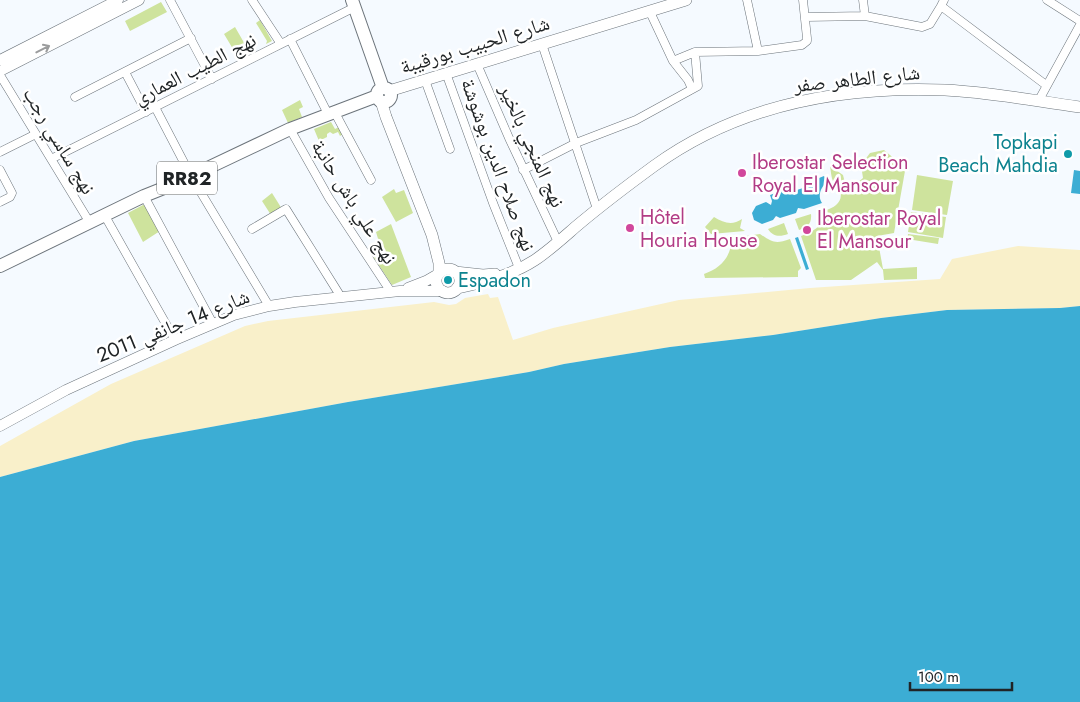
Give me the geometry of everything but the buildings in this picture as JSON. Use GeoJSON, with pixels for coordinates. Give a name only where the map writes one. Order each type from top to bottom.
{"type":"FeatureCollection","features":[{"type":"Feature","properties":{"kind":"main road","name":"شارع الحبيب بورقيبة"},"geometry":{"type":"LineString","coordinates":[[0,266],[144,196],[290,129],[331,113],[446,73],[686,0]]}},
{"type":"Feature","properties":{"kind":"main road"},"geometry":{"type":"LineString","coordinates":[[353,4],[384,95],[393,133],[432,235],[438,263],[439,274],[437,284],[443,291],[449,292],[457,288],[459,280],[432,235]]}},
{"type":"Feature","properties":{"kind":"main road","name":"شارع الطاهر صفر"},"geometry":{"type":"LineString","coordinates":[[457,288],[507,274],[535,260],[656,165],[708,134],[748,116],[775,107],[837,95],[909,90],[966,92],[1080,107]]}},
{"type":"Feature","properties":{"kind":"main road"},"geometry":{"type":"LineString","coordinates":[[439,274],[444,269],[455,271]]}},
{"type":"Feature","properties":{"kind":"main road","name":"شارع الطاهر صفر"},"geometry":{"type":"LineString","coordinates":[[455,271],[483,275],[507,274]]}},
{"type":"Feature","properties":{"kind":"street"},"geometry":{"type":"LineString","coordinates":[[0,60],[118,0]]}},
{"type":"Feature","properties":{"kind":"street"},"geometry":{"type":"LineString","coordinates":[[0,71],[139,0]]}},
{"type":"Feature","properties":{"kind":"street"},"geometry":{"type":"LineString","coordinates":[[170,0],[212,79]]}},
{"type":"Feature","properties":{"kind":"street"},"geometry":{"type":"LineString","coordinates":[[253,0],[281,44]]}},
{"type":"Feature","properties":{"kind":"street"},"geometry":{"type":"LineString","coordinates":[[747,0],[758,51]]}},
{"type":"Feature","properties":{"kind":"street"},"geometry":{"type":"LineString","coordinates":[[673,61],[695,52],[758,51],[805,43],[807,38],[803,0]]}},
{"type":"Feature","properties":{"kind":"street"},"geometry":{"type":"LineString","coordinates":[[863,0],[865,16]]}},
{"type":"Feature","properties":{"kind":"street"},"geometry":{"type":"LineString","coordinates":[[1047,0],[1080,21]]}},
{"type":"Feature","properties":{"kind":"street"},"geometry":{"type":"LineString","coordinates":[[806,17],[865,16],[922,28],[930,24],[942,3],[1046,85]]}},
{"type":"Feature","properties":{"kind":"street","name":"نهج الطيب العماري"},"geometry":{"type":"LineString","coordinates":[[51,160],[290,40],[353,4]]}},
{"type":"Feature","properties":{"kind":"street"},"geometry":{"type":"LineString","coordinates":[[650,12],[673,61],[695,88]]}},
{"type":"Feature","properties":{"kind":"street"},"geometry":{"type":"LineString","coordinates":[[1038,100],[1080,25]]}},
{"type":"Feature","properties":{"kind":"street"},"geometry":{"type":"LineString","coordinates":[[1054,70],[1080,37]]}},
{"type":"Feature","properties":{"kind":"street"},"geometry":{"type":"LineString","coordinates":[[75,97],[191,38]]}},
{"type":"Feature","properties":{"kind":"street"},"geometry":{"type":"LineString","coordinates":[[290,40],[371,180]]}},
{"type":"Feature","properties":{"kind":"street"},"geometry":{"type":"LineString","coordinates":[[542,44],[597,210]]}},
{"type":"Feature","properties":{"kind":"street"},"geometry":{"type":"LineString","coordinates":[[695,52],[695,88]]}},
{"type":"Feature","properties":{"kind":"street","name":"نهج المنجي بالخير"},"geometry":{"type":"LineString","coordinates":[[477,64],[523,170],[558,242]]}},
{"type":"Feature","properties":{"kind":"street"},"geometry":{"type":"LineString","coordinates":[[125,72],[146,112]]}},
{"type":"Feature","properties":{"kind":"street","name":"نهج صلاح الدين بوشوشة"},"geometry":{"type":"LineString","coordinates":[[446,73],[493,203],[519,268]]}},
{"type":"Feature","properties":{"kind":"street","name":"نهج ساسي رجب"},"geometry":{"type":"LineString","coordinates":[[0,75],[90,223]]}},
{"type":"Feature","properties":{"kind":"street"},"geometry":{"type":"LineString","coordinates":[[425,80],[450,149]]}},
{"type":"Feature","properties":{"kind":"street"},"geometry":{"type":"LineString","coordinates":[[523,170],[576,143],[636,120],[695,88]]}},
{"type":"Feature","properties":{"kind":"street"},"geometry":{"type":"LineString","coordinates":[[155,107],[191,176],[269,306]]}},
{"type":"Feature","properties":{"kind":"street","name":"نهج علي باش حانبة"},"geometry":{"type":"LineString","coordinates":[[290,129],[329,198],[396,291]]}},
{"type":"Feature","properties":{"kind":"street"},"geometry":{"type":"LineString","coordinates":[[0,152],[36,134]]}},
{"type":"Feature","properties":{"kind":"street"},"geometry":{"type":"LineString","coordinates":[[0,170],[12,193],[10,197],[0,202]]}},
{"type":"Feature","properties":{"kind":"street"},"geometry":{"type":"LineString","coordinates":[[144,196],[213,324]]}},
{"type":"Feature","properties":{"kind":"street"},"geometry":{"type":"LineString","coordinates":[[252,229],[286,210],[341,297]]}},
{"type":"Feature","properties":{"kind":"street"},"geometry":{"type":"LineString","coordinates":[[105,216],[175,340]]}},
{"type":"Feature","properties":{"kind":"street","name":"شارع 14 جانفي 2011"},"geometry":{"type":"LineString","coordinates":[[396,291],[426,281],[439,274]]}},
{"type":"Feature","properties":{"kind":"street","name":"شارع 14 جانفي 2011"},"geometry":{"type":"LineString","coordinates":[[0,426],[66,390],[234,315],[269,306],[341,297],[396,291],[443,291]]}},
{"type":"Feature","properties":{"kind":"green space"},"geometry":{"type":"Polygon","coordinates":[[[161,2],[167,12],[130,31],[125,21],[161,2]]]}},
{"type":"Feature","properties":{"kind":"green space"},"geometry":{"type":"Polygon","coordinates":[[[260,20],[272,41],[266,44],[267,41],[256,23],[260,20]]]}},
{"type":"Feature","properties":{"kind":"green space"},"geometry":{"type":"Polygon","coordinates":[[[235,27],[250,53],[239,59],[224,34],[235,27]]]}},
{"type":"Feature","properties":{"kind":"green space"},"geometry":{"type":"Polygon","coordinates":[[[300,100],[303,107],[299,109],[302,117],[288,123],[282,110],[300,100]]]}},
{"type":"Feature","properties":{"kind":"green space"},"geometry":{"type":"Polygon","coordinates":[[[331,122],[335,129],[339,127],[343,134],[340,136],[338,132],[333,134],[330,132],[327,134],[327,137],[319,141],[314,129],[331,122]]]}},
{"type":"Feature","properties":{"kind":"green space"},"geometry":{"type":"Polygon","coordinates":[[[884,150],[903,166],[905,171],[894,233],[877,236],[883,269],[917,267],[917,279],[884,280],[883,270],[877,262],[851,280],[816,280],[801,236],[818,227],[826,210],[836,205],[840,200],[841,193],[834,184],[830,166],[843,175],[845,183],[857,183],[863,178],[861,165],[870,153],[884,150]]]}},
{"type":"Feature","properties":{"kind":"green space"},"geometry":{"type":"Polygon","coordinates":[[[917,175],[953,181],[947,215],[912,210],[917,175]]]}},
{"type":"Feature","properties":{"kind":"green space"},"geometry":{"type":"Polygon","coordinates":[[[394,189],[396,193],[404,190],[413,213],[396,222],[382,197],[394,189]]]}},
{"type":"Feature","properties":{"kind":"green space"},"geometry":{"type":"Polygon","coordinates":[[[272,193],[282,209],[271,215],[262,201],[272,193]]]}},
{"type":"Feature","properties":{"kind":"green space"},"geometry":{"type":"Polygon","coordinates":[[[146,205],[160,231],[143,242],[128,213],[146,205]]]}},
{"type":"Feature","properties":{"kind":"green space"},"geometry":{"type":"Polygon","coordinates":[[[911,212],[946,217],[943,238],[908,232],[911,212]]]}},
{"type":"Feature","properties":{"kind":"green space"},"geometry":{"type":"Polygon","coordinates":[[[811,214],[811,220],[808,225],[799,230],[795,219],[811,214]]]}},
{"type":"Feature","properties":{"kind":"green space"},"geometry":{"type":"Polygon","coordinates":[[[714,217],[728,223],[742,219],[740,228],[745,231],[711,234],[705,227],[714,217]]]}},
{"type":"Feature","properties":{"kind":"green space"},"geometry":{"type":"Polygon","coordinates":[[[784,223],[788,234],[777,236],[768,229],[784,223]]]}},
{"type":"Feature","properties":{"kind":"green space"},"geometry":{"type":"Polygon","coordinates":[[[391,224],[411,277],[392,285],[368,249],[379,242],[376,232],[391,224]]]}},
{"type":"Feature","properties":{"kind":"green space"},"geometry":{"type":"Polygon","coordinates":[[[760,234],[775,242],[790,239],[801,268],[798,271],[798,277],[705,278],[704,274],[715,269],[724,261],[730,251],[732,238],[760,234]]]}},
{"type":"Feature","properties":{"kind":"green space"},"geometry":{"type":"Polygon","coordinates":[[[908,234],[939,238],[938,244],[907,239],[908,234]]]}},
{"type":"Feature","properties":{"kind":"sand"},"geometry":{"type":"Polygon","coordinates":[[[1018,246],[1080,250],[1080,306],[947,310],[773,335],[670,347],[564,364],[529,372],[348,402],[134,441],[0,477],[0,446],[111,384],[245,326],[268,321],[434,302],[449,305],[456,304],[465,298],[488,294],[490,298],[498,297],[513,340],[553,328],[679,300],[940,279],[952,259],[1018,246]]]}},
{"type":"Feature","properties":{"kind":"water"},"geometry":{"type":"Polygon","coordinates":[[[1074,170],[1080,171],[1080,194],[1071,193],[1074,170]]]}},
{"type":"Feature","properties":{"kind":"water"},"geometry":{"type":"Polygon","coordinates":[[[824,176],[827,182],[820,192],[822,203],[804,209],[798,208],[796,213],[780,218],[776,216],[773,220],[762,224],[754,220],[752,213],[756,206],[766,202],[771,205],[770,195],[790,188],[792,194],[795,195],[797,190],[818,183],[819,178],[824,176]]]}},
{"type":"Feature","properties":{"kind":"water"},"geometry":{"type":"Polygon","coordinates":[[[798,237],[809,269],[806,270],[795,238],[798,237]]]}},
{"type":"Feature","properties":{"kind":"water"},"geometry":{"type":"Polygon","coordinates":[[[1080,306],[1080,702],[0,702],[0,477],[134,441],[348,402],[529,372],[564,364],[670,347],[773,335],[947,310],[1080,306]]]}},
{"type":"Feature","properties":{"kind":"place","name":"Topkapi Beach Mahdia"},"geometry":{"type":"Point","coordinates":[1068,154]}},
{"type":"Feature","properties":{"kind":"place","name":"Iberostar Selection Royal El Mansour"},"geometry":{"type":"Point","coordinates":[742,173]}},
{"type":"Feature","properties":{"kind":"place","name":"Hôtel Houria House"},"geometry":{"type":"Point","coordinates":[630,228]}},
{"type":"Feature","properties":{"kind":"place","name":"Iberostar Royal El Mansour"},"geometry":{"type":"Point","coordinates":[807,230]}},
{"type":"Feature","properties":{"kind":"place","name":"Espadon"},"geometry":{"type":"Point","coordinates":[448,280]}}]}
